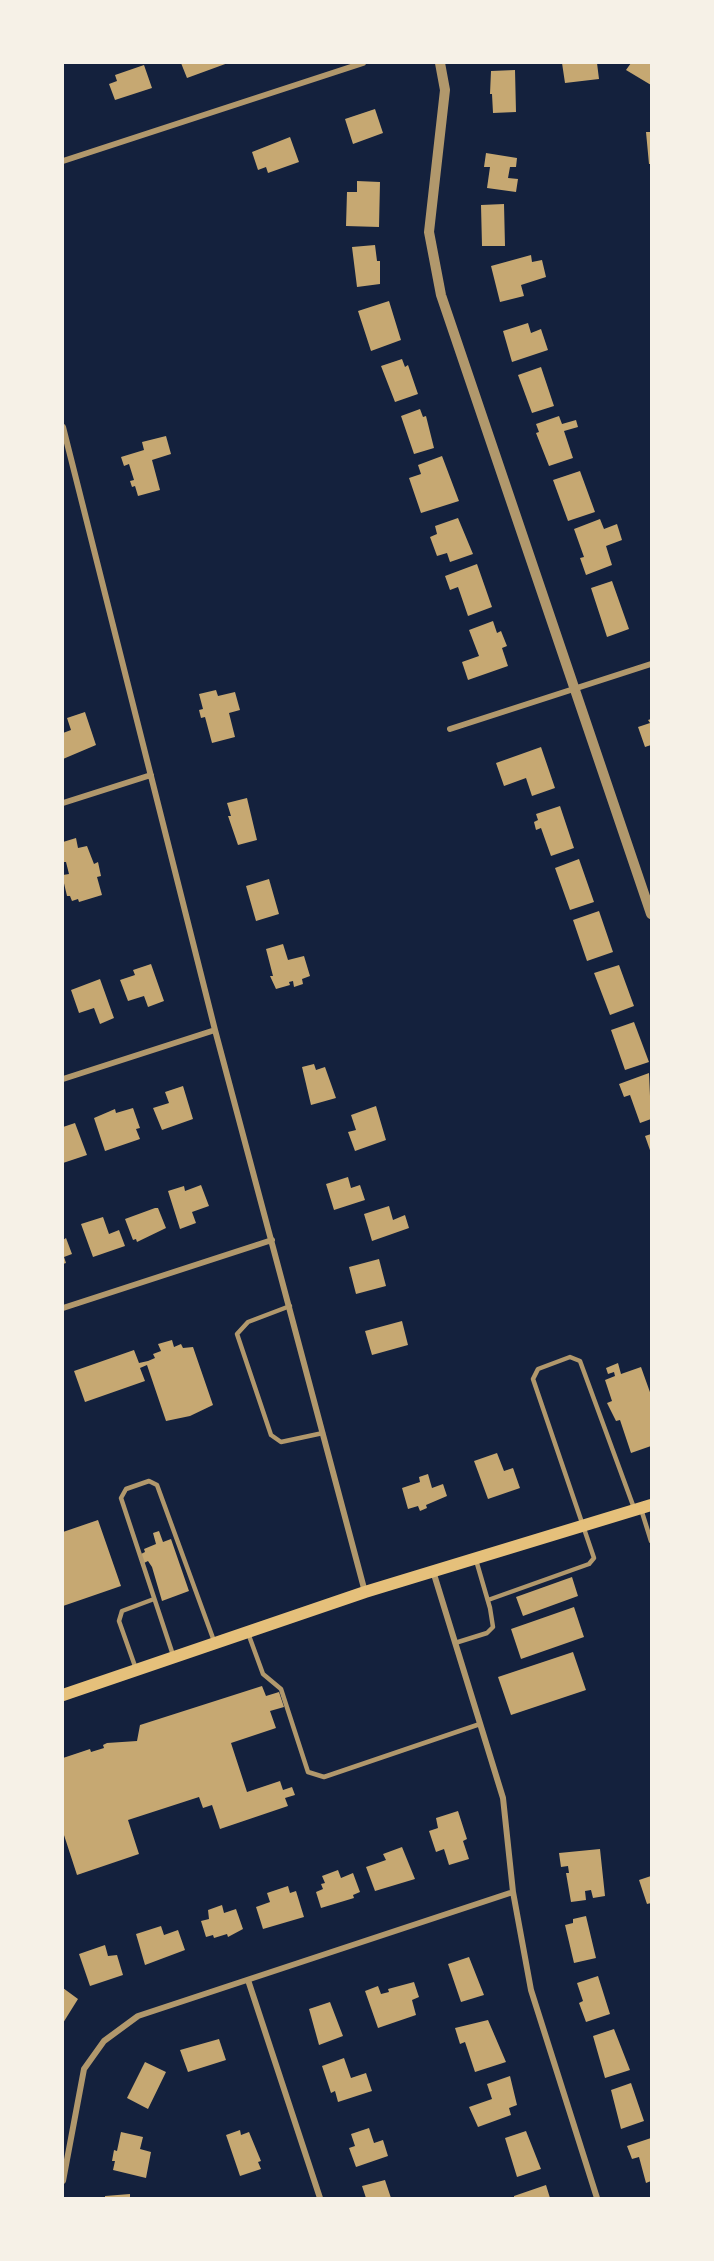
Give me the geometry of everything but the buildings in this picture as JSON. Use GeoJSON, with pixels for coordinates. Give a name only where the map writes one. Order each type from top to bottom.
{"type":"FeatureCollection","features":[{"type":"Feature","properties":{"kind":"main road"},"geometry":{"type":"LineString","coordinates":[[63,1695],[365,1592],[642,1508]]}},
{"type":"Feature","properties":{"kind":"street"},"geometry":{"type":"LineString","coordinates":[[63,161],[363,63]]}},
{"type":"Feature","properties":{"kind":"street"},"geometry":{"type":"LineString","coordinates":[[440,63],[445,90],[429,232],[441,295],[651,914]]}},
{"type":"Feature","properties":{"kind":"street"},"geometry":{"type":"LineString","coordinates":[[63,427],[215,1030],[365,1592]]}},
{"type":"Feature","properties":{"kind":"street"},"geometry":{"type":"LineString","coordinates":[[450,729],[651,664]]}},
{"type":"Feature","properties":{"kind":"street"},"geometry":{"type":"LineString","coordinates":[[63,804],[151,775]]}},
{"type":"Feature","properties":{"kind":"street"},"geometry":{"type":"LineString","coordinates":[[63,1079],[215,1030]]}},
{"type":"Feature","properties":{"kind":"street"},"geometry":{"type":"LineString","coordinates":[[63,1308],[272,1240]]}},
{"type":"Feature","properties":{"kind":"street"},"geometry":{"type":"LineString","coordinates":[[433,1571],[503,1798],[513,1892],[531,1990],[597,2198]]}},
{"type":"Feature","properties":{"kind":"street"},"geometry":{"type":"LineString","coordinates":[[63,2181],[84,2069],[104,2041],[138,2016],[513,1892]]}},
{"type":"Feature","properties":{"kind":"street"},"geometry":{"type":"LineString","coordinates":[[248,1980],[320,2198]]}},
{"type":"Feature","properties":{"kind":"lane"},"geometry":{"type":"LineString","coordinates":[[290,1306],[248,1322],[237,1334],[271,1435],[281,1442],[323,1433]]}},
{"type":"Feature","properties":{"kind":"lane"},"geometry":{"type":"LineString","coordinates":[[488,1600],[589,1564],[594,1558],[585,1525],[533,1379],[537,1370],[570,1357],[580,1361],[642,1508],[651,1541]]}},
{"type":"Feature","properties":{"kind":"lane"},"geometry":{"type":"LineString","coordinates":[[174,1657],[121,1498],[126,1489],[149,1481],[157,1485],[214,1643]]}},
{"type":"Feature","properties":{"kind":"lane"},"geometry":{"type":"LineString","coordinates":[[455,1643],[487,1633],[492,1627],[488,1600],[475,1558]]}},
{"type":"Feature","properties":{"kind":"lane"},"geometry":{"type":"LineString","coordinates":[[136,1670],[119,1621],[122,1611],[154,1599]]}},
{"type":"Feature","properties":{"kind":"lane"},"geometry":{"type":"LineString","coordinates":[[248,1632],[263,1674],[281,1689],[308,1772],[324,1777],[480,1724]]}}]}
